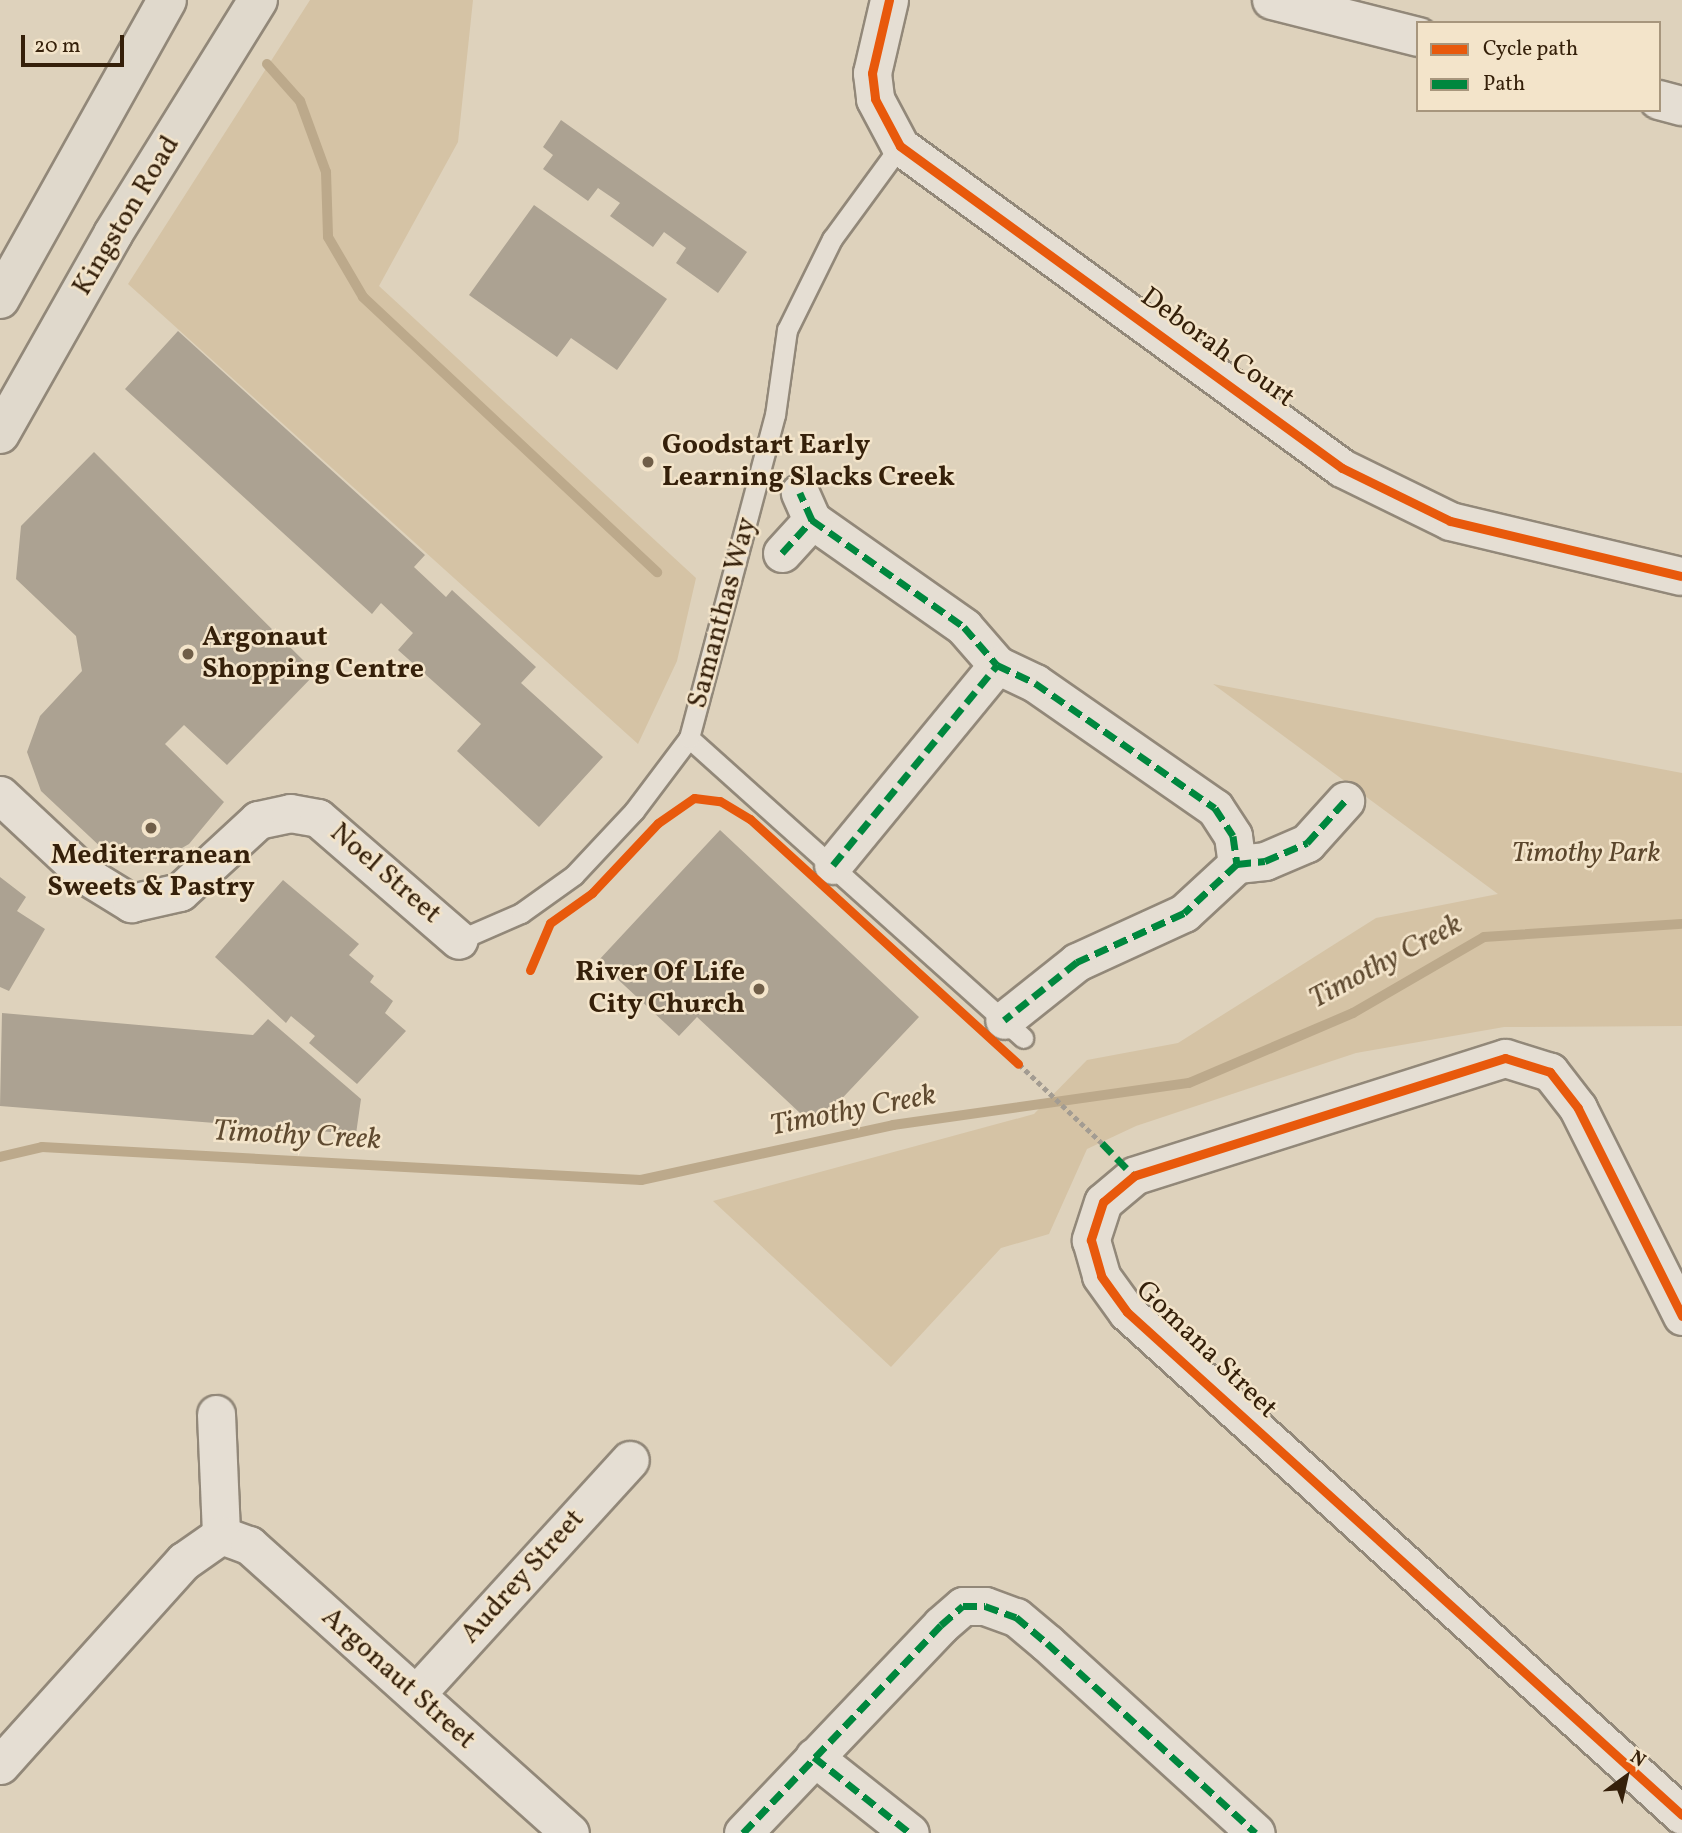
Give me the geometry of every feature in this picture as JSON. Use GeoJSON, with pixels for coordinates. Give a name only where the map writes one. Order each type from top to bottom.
{"type":"FeatureCollection","features":[{"type":"Feature","properties":{"kind":"main road"},"geometry":{"type":"LineString","coordinates":[[0,299],[167,0]]}},
{"type":"Feature","properties":{"kind":"main road","name":"Kingston Road"},"geometry":{"type":"LineString","coordinates":[[0,434],[113,234],[258,0]]}},
{"type":"Feature","properties":{"kind":"street","name":"Deborah Court"},"geometry":{"type":"LineString","coordinates":[[889,0],[872,73],[875,99],[900,146],[1342,468],[1391,495],[1450,521],[1681,576]]}},
{"type":"Feature","properties":{"kind":"street"},"geometry":{"type":"LineString","coordinates":[[1272,0],[1351,10],[1416,36]]}},
{"type":"Feature","properties":{"kind":"street"},"geometry":{"type":"LineString","coordinates":[[1661,101],[1682,106]]}},
{"type":"Feature","properties":{"kind":"street"},"geometry":{"type":"LineString","coordinates":[[782,553],[806,507],[964,627],[997,665],[1035,683],[1215,808],[1233,836],[1237,864]]}},
{"type":"Feature","properties":{"kind":"street"},"geometry":{"type":"LineString","coordinates":[[833,865],[997,665]]}},
{"type":"Feature","properties":{"kind":"street","name":"Noel Street"},"geometry":{"type":"LineString","coordinates":[[0,795],[87,876],[131,903],[180,892],[258,820],[290,813],[318,818],[460,940]]}},
{"type":"Feature","properties":{"kind":"street"},"geometry":{"type":"LineString","coordinates":[[1014,1029],[1077,962],[1184,914],[1237,864],[1265,861],[1307,843],[1345,800]]}},
{"type":"Feature","properties":{"kind":"street","name":"Gomana Street"},"geometry":{"type":"LineString","coordinates":[[1682,1315],[1578,1108],[1550,1072],[1505,1058],[1134,1176],[1103,1202],[1091,1240],[1101,1276],[1127,1312],[1682,1815]]}},
{"type":"Feature","properties":{"kind":"street"},"geometry":{"type":"LineString","coordinates":[[0,1765],[184,1562],[221,1535],[216,1414]]}},
{"type":"Feature","properties":{"kind":"street","name":"Audrey Street"},"geometry":{"type":"LineString","coordinates":[[415,1694],[630,1460]]}},
{"type":"Feature","properties":{"kind":"street","name":"Argonaut Street"},"geometry":{"type":"LineString","coordinates":[[221,1535],[249,1545],[570,1833]]}},
{"type":"Feature","properties":{"kind":"street"},"geometry":{"type":"LineString","coordinates":[[743,1833],[941,1625],[963,1606],[985,1606],[1016,1617],[1256,1833]]}},
{"type":"Feature","properties":{"kind":"street"},"geometry":{"type":"LineString","coordinates":[[814,1757],[910,1833]]}},
{"type":"Feature","properties":{"kind":"lane","name":"Samanthas Way"},"geometry":{"type":"LineString","coordinates":[[460,940],[521,913],[573,875],[634,811],[689,738],[775,415],[787,330],[832,239],[900,146]]}},
{"type":"Feature","properties":{"kind":"lane","name":"Samanthas Way"},"geometry":{"type":"LineString","coordinates":[[689,738],[1014,1029]]}},
{"type":"Feature","properties":{"kind":"path"},"geometry":{"type":"LineString","coordinates":[[1018,1063],[1102,1143]]}},
{"type":"Feature","properties":{"kind":"green space"},"geometry":{"type":"Polygon","coordinates":[[[310,0],[473,0],[458,142],[379,286],[696,578],[677,661],[638,744],[128,284],[310,0]]]}},
{"type":"Feature","properties":{"kind":"green space","name":"Timothy Park"},"geometry":{"type":"Polygon","coordinates":[[[1213,684],[1682,773],[1682,1026],[1504,1027],[1356,1053],[1136,1126],[1087,1149],[1049,1234],[1001,1248],[891,1367],[713,1201],[1034,1114],[1087,1060],[1178,1043],[1376,918],[1498,894],[1213,684]]]}},
{"type":"Feature","properties":{"kind":"building"},"geometry":{"type":"Polygon","coordinates":[[[561,120],[747,252],[718,293],[676,263],[686,248],[664,232],[653,247],[610,216],[620,203],[598,188],[588,201],[543,169],[553,155],[543,147],[561,120]]]}},
{"type":"Feature","properties":{"kind":"building"},"geometry":{"type":"Polygon","coordinates":[[[534,205],[667,299],[617,370],[571,338],[557,357],[469,295],[534,205]]]}},
{"type":"Feature","properties":{"kind":"building"},"geometry":{"type":"Polygon","coordinates":[[[178,331],[425,555],[414,567],[446,597],[452,590],[536,667],[521,683],[603,757],[539,827],[457,751],[481,724],[398,650],[413,633],[381,603],[372,614],[125,389],[178,331]]]}},
{"type":"Feature","properties":{"kind":"building","name":"Argonaut Shopping Centre"},"geometry":{"type":"Polygon","coordinates":[[[94,452],[316,673],[227,765],[184,725],[165,744],[224,802],[189,844],[161,860],[133,863],[105,851],[41,791],[27,752],[40,716],[82,671],[76,636],[16,579],[21,526],[94,452]]]}},
{"type":"Feature","properties":{"kind":"building","name":"River Of Life City Church"},"geometry":{"type":"Polygon","coordinates":[[[720,830],[919,1017],[815,1127],[697,1017],[679,1036],[598,961],[720,830]]]}},
{"type":"Feature","properties":{"kind":"building"},"geometry":{"type":"Polygon","coordinates":[[[0,877],[26,897],[17,911],[45,929],[9,991],[0,987],[0,877]]]}},
{"type":"Feature","properties":{"kind":"building"},"geometry":{"type":"Polygon","coordinates":[[[283,880],[359,944],[349,955],[374,976],[370,982],[393,1001],[385,1013],[406,1031],[357,1084],[309,1043],[315,1036],[291,1016],[286,1023],[215,957],[283,880]]]}},
{"type":"Feature","properties":{"kind":"building"},"geometry":{"type":"Polygon","coordinates":[[[2,1013],[253,1035],[268,1019],[361,1099],[356,1134],[0,1106],[2,1013]]]}},
{"type":"Feature","properties":{"kind":"waterway"},"geometry":{"type":"LineString","coordinates":[[267,64],[300,101],[326,172],[328,237],[363,297],[657,572]]}},
{"type":"Feature","properties":{"kind":"waterway","name":"Timothy Creek"},"geometry":{"type":"LineString","coordinates":[[0,1157],[42,1147],[641,1180],[893,1125],[1189,1083],[1353,1013],[1484,937],[1682,924]]}},
{"type":"Feature","properties":{"kind":"marked path"},"geometry":{"type":"LineString","coordinates":[[782,553],[812,520],[800,493]]}},
{"type":"Feature","properties":{"kind":"marked path"},"geometry":{"type":"LineString","coordinates":[[812,520],[964,627],[997,665],[1035,683],[1215,808],[1233,836],[1237,864],[1184,913],[1077,962],[1004,1020]]}},
{"type":"Feature","properties":{"kind":"marked path"},"geometry":{"type":"LineString","coordinates":[[833,865],[997,665]]}},
{"type":"Feature","properties":{"kind":"marked path"},"geometry":{"type":"LineString","coordinates":[[1237,864],[1265,861],[1307,843],[1345,801]]}},
{"type":"Feature","properties":{"kind":"marked path"},"geometry":{"type":"LineString","coordinates":[[1102,1143],[1134,1176]]}},
{"type":"Feature","properties":{"kind":"marked path"},"geometry":{"type":"LineString","coordinates":[[743,1833],[941,1625],[963,1606],[985,1606],[1016,1617],[1256,1833]]}},
{"type":"Feature","properties":{"kind":"marked path"},"geometry":{"type":"LineString","coordinates":[[814,1757],[910,1833]]}},
{"type":"Feature","properties":{"kind":"cycle path"},"geometry":{"type":"LineString","coordinates":[[889,0],[872,73],[875,99],[900,146],[1342,468],[1450,521],[1681,576]]}},
{"type":"Feature","properties":{"kind":"cycle path"},"geometry":{"type":"LineString","coordinates":[[530,970],[550,923],[592,893],[658,823],[694,798],[720,801],[750,819],[1018,1064]]}},
{"type":"Feature","properties":{"kind":"cycle path"},"geometry":{"type":"LineString","coordinates":[[1682,1316],[1578,1108],[1550,1072],[1505,1058],[1134,1176],[1103,1202],[1091,1240],[1101,1276],[1127,1312],[1682,1815]]}},
{"type":"Feature","properties":{"kind":"place","name":"Goodstart Early Learning Slacks Creek"},"geometry":{"type":"Point","coordinates":[648,462]}},
{"type":"Feature","properties":{"kind":"place","name":"Argonaut Shopping Centre"},"geometry":{"type":"Point","coordinates":[188,654]}},
{"type":"Feature","properties":{"kind":"place","name":"Mediterranean Sweets & Pastry"},"geometry":{"type":"Point","coordinates":[151,828]}},
{"type":"Feature","properties":{"kind":"place","name":"River Of Life City Church"},"geometry":{"type":"Point","coordinates":[759,989]}}]}
